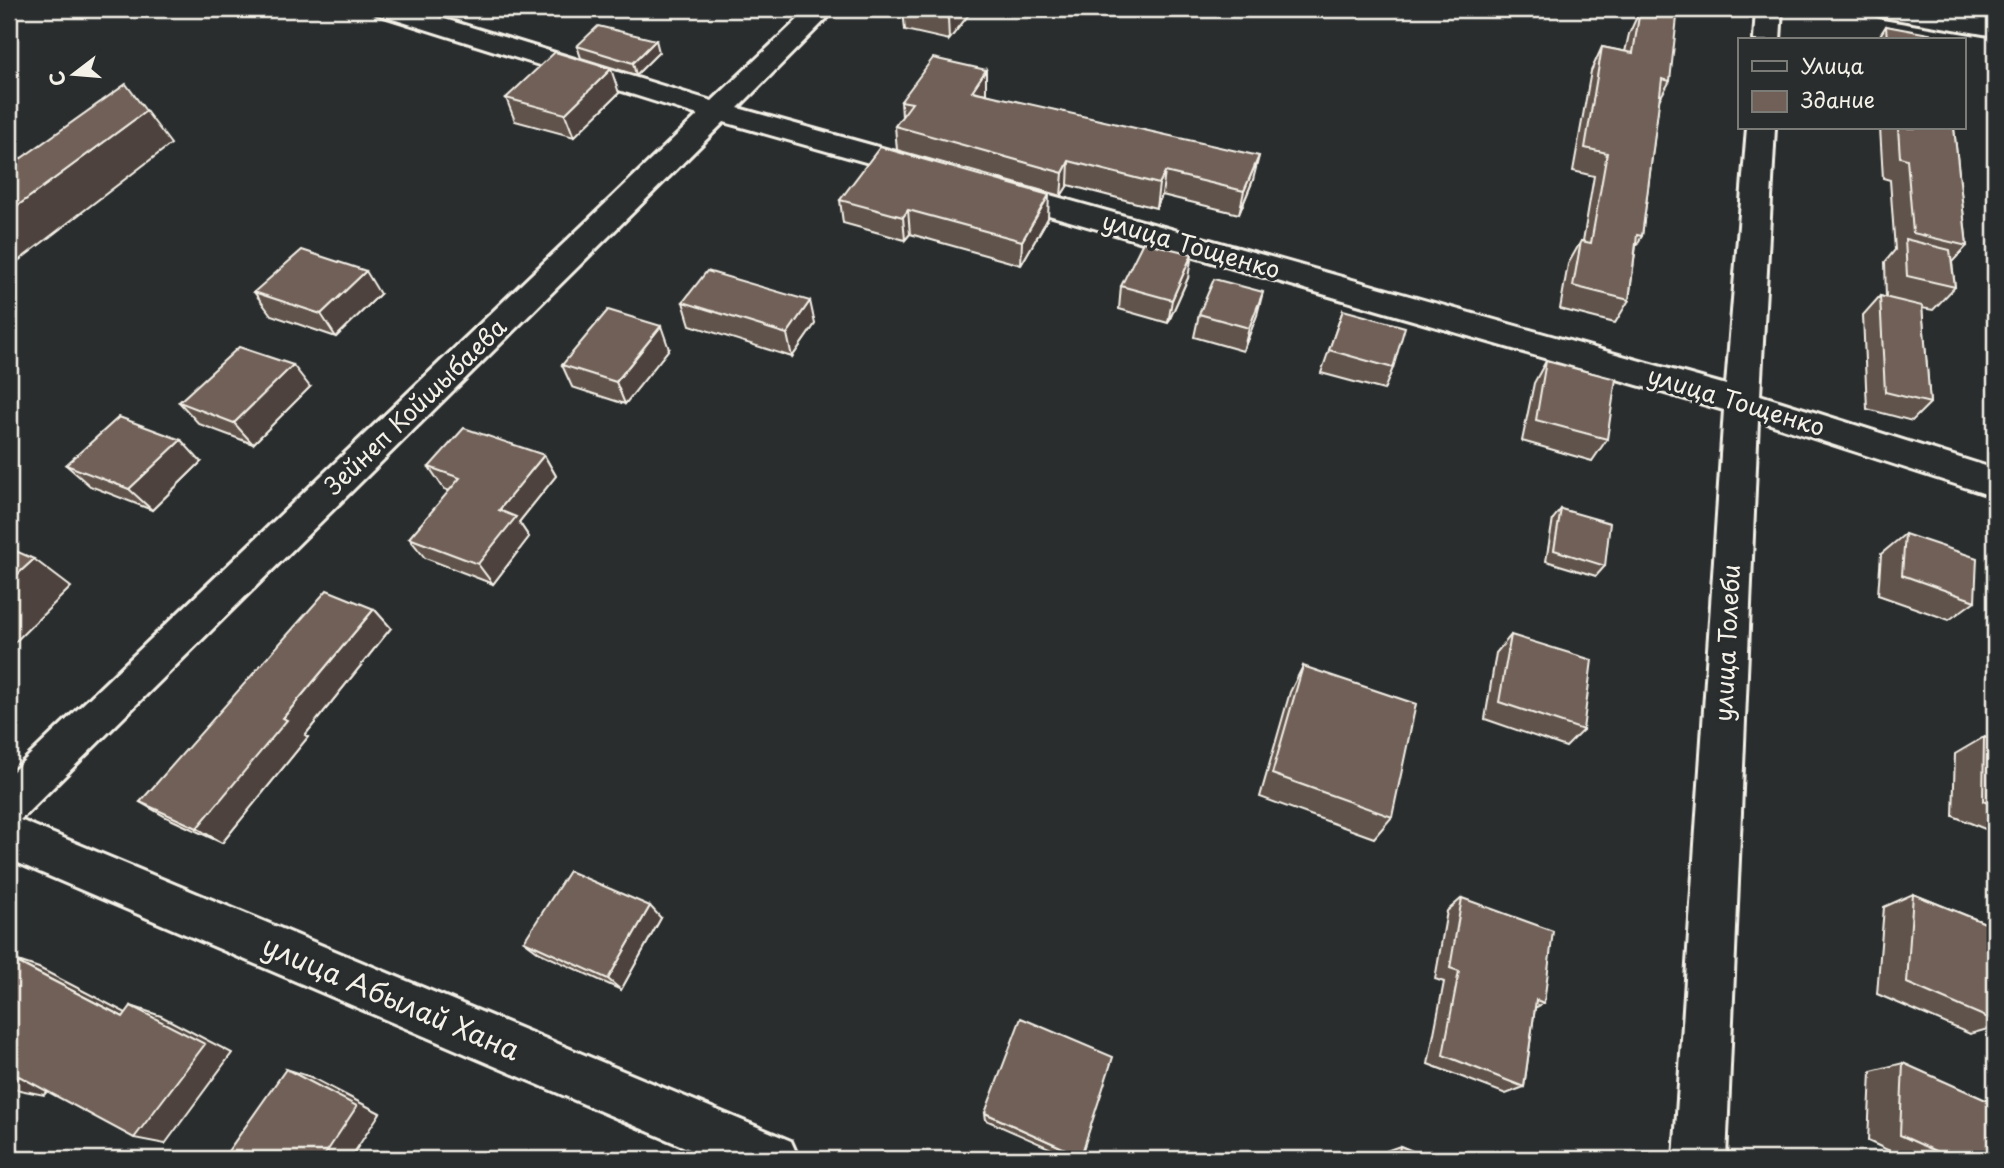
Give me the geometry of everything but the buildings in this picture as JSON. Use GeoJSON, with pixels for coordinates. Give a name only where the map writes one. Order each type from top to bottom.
{"type":"FeatureCollection","features":[{"type":"Feature","properties":{"kind":"street","name":"улица Тощенко"},"geometry":{"type":"LineString","coordinates":[[386,9],[719,112],[1742,402],[1995,483]]}},
{"type":"Feature","properties":{"kind":"street","name":"Зейнеп Койшыбаева"},"geometry":{"type":"LineString","coordinates":[[9,804],[823,9]]}},
{"type":"Feature","properties":{"kind":"street"},"geometry":{"type":"LineString","coordinates":[[1767,38],[1769,9]]}},
{"type":"Feature","properties":{"kind":"street"},"geometry":{"type":"LineString","coordinates":[[1883,9],[1995,29]]}},
{"type":"Feature","properties":{"kind":"street","name":"улица Толеби"},"geometry":{"type":"LineString","coordinates":[[1700,1159],[1742,402],[1761,130]]}},
{"type":"Feature","properties":{"kind":"street","name":"улица Абылай Хана"},"geometry":{"type":"LineString","coordinates":[[9,837],[774,1159]]}}]}
